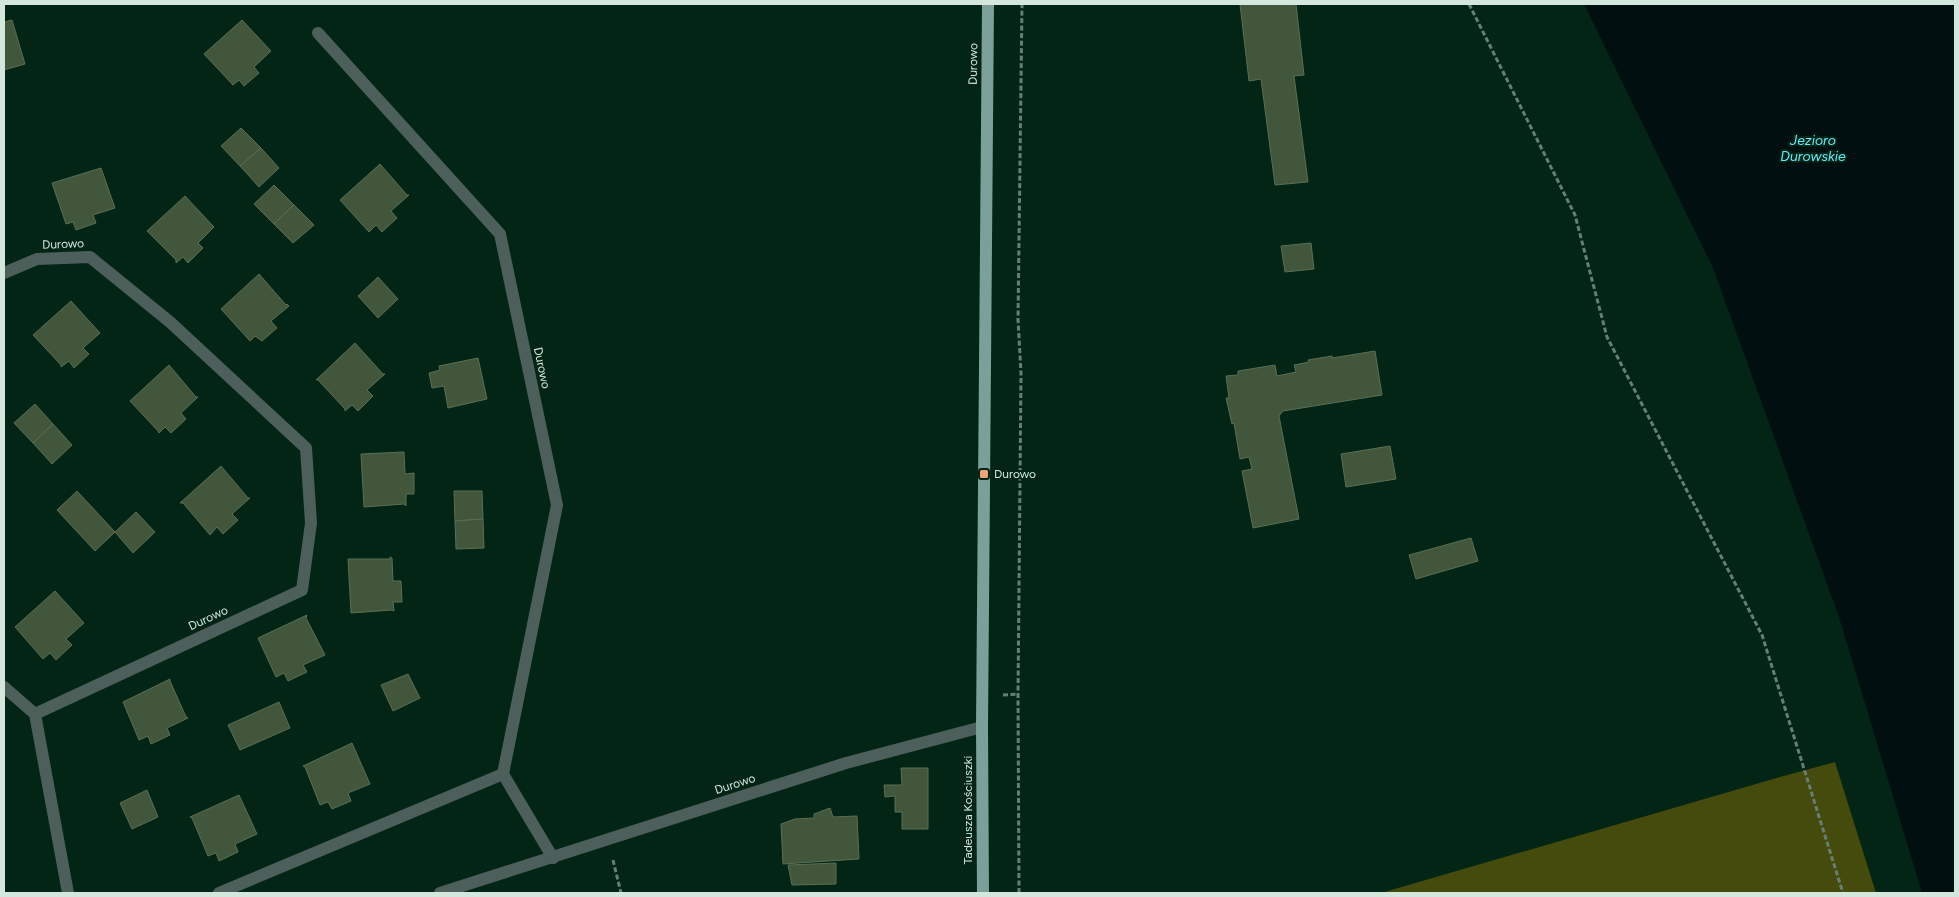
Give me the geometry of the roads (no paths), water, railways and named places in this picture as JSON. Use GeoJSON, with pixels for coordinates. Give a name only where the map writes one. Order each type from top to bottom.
{"type":"FeatureCollection","features":[{"type":"Feature","properties":{"kind":"main road","name":"Durowo"},"geometry":{"type":"LineString","coordinates":[[982,727],[988,4]]}},
{"type":"Feature","properties":{"kind":"main road","name":"Tadeusza Kościuszki"},"geometry":{"type":"LineString","coordinates":[[982,727],[983,893]]}},
{"type":"Feature","properties":{"kind":"street","name":"Durowo"},"geometry":{"type":"LineString","coordinates":[[318,34],[500,234],[557,505],[503,774]]}},
{"type":"Feature","properties":{"kind":"street","name":"Durowo"},"geometry":{"type":"LineString","coordinates":[[4,273],[37,259],[90,257],[170,322],[306,448],[311,523],[302,590],[35,714]]}},
{"type":"Feature","properties":{"kind":"street"},"geometry":{"type":"LineString","coordinates":[[4,688],[35,714],[68,893]]}},
{"type":"Feature","properties":{"kind":"street","name":"Durowo"},"geometry":{"type":"LineString","coordinates":[[440,893],[846,763],[982,727]]}},
{"type":"Feature","properties":{"kind":"street"},"geometry":{"type":"LineString","coordinates":[[219,893],[503,774],[553,858]]}},
{"type":"Feature","properties":{"kind":"water","name":"Jezioro Durowskie"},"geometry":{"type":"Polygon","coordinates":[[[1584,4],[1955,4],[1955,893],[1922,893],[1839,617],[1713,268],[1584,4]]]}},
{"type":"Feature","properties":{"kind":"place","name":"Durowo"},"geometry":{"type":"Point","coordinates":[984,474]}}]}
